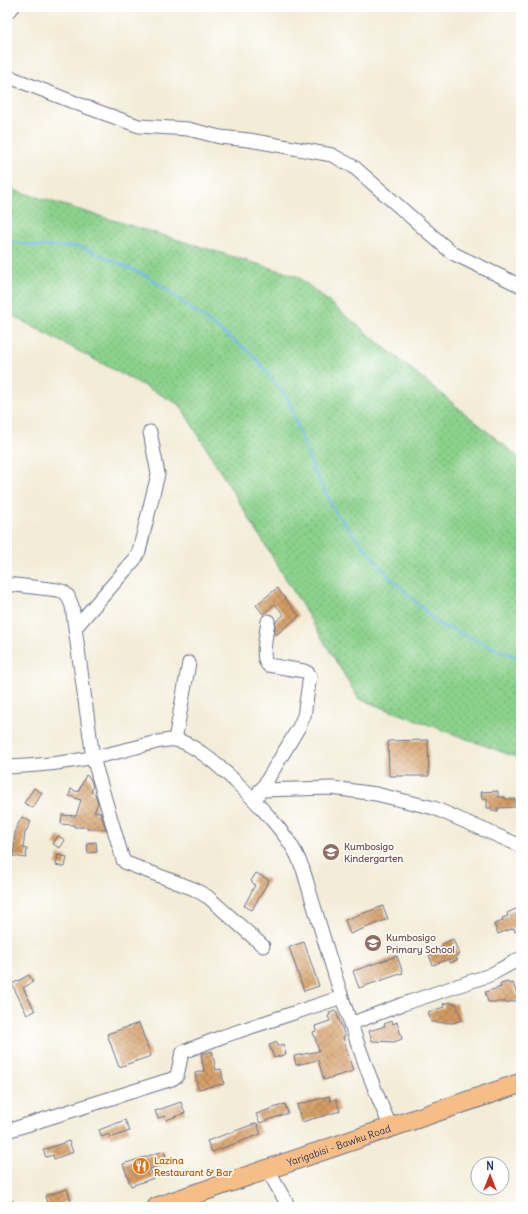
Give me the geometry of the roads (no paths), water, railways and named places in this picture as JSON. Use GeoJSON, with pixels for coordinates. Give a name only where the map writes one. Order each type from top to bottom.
{"type":"FeatureCollection","features":[{"type":"Feature","properties":{"kind":"highway","name":"Yarigabisi - Bawku Road"},"geometry":{"type":"LineString","coordinates":[[157,1207],[521,1083]]}},
{"type":"Feature","properties":{"kind":"street"},"geometry":{"type":"LineString","coordinates":[[7,12],[13,7]]}},
{"type":"Feature","properties":{"kind":"street"},"geometry":{"type":"LineString","coordinates":[[7,76],[139,126],[188,129],[220,137],[249,140],[332,155],[354,167],[452,253],[521,286]]}},
{"type":"Feature","properties":{"kind":"street"},"geometry":{"type":"LineString","coordinates":[[75,628],[135,559],[139,551],[158,474],[150,432]]}},
{"type":"Feature","properties":{"kind":"street"},"geometry":{"type":"LineString","coordinates":[[7,584],[58,590],[64,592],[70,600],[93,758],[123,860],[126,863],[194,889],[208,897],[263,946]]}},
{"type":"Feature","properties":{"kind":"street"},"geometry":{"type":"LineString","coordinates":[[257,796],[299,727],[304,716],[310,676],[304,671],[268,665],[265,662],[264,655],[268,621]]}},
{"type":"Feature","properties":{"kind":"street"},"geometry":{"type":"LineString","coordinates":[[176,740],[189,663]]}},
{"type":"Feature","properties":{"kind":"street"},"geometry":{"type":"LineString","coordinates":[[7,767],[93,758],[162,741],[176,740],[189,745],[257,796],[294,849],[302,869],[350,1024],[372,1086],[391,1128]]}},
{"type":"Feature","properties":{"kind":"street"},"geometry":{"type":"LineString","coordinates":[[257,796],[332,788],[376,794],[434,808],[521,846]]}},
{"type":"Feature","properties":{"kind":"street"},"geometry":{"type":"LineString","coordinates":[[350,1024],[490,974],[521,958]]}},
{"type":"Feature","properties":{"kind":"street"},"geometry":{"type":"LineString","coordinates":[[7,1131],[172,1079],[177,1076],[180,1057],[183,1052],[224,1036],[342,996]]}},
{"type":"Feature","properties":{"kind":"street"},"geometry":{"type":"LineString","coordinates":[[267,1169],[288,1207]]}},
{"type":"Feature","properties":{"kind":"waterway"},"geometry":{"type":"LineString","coordinates":[[7,241],[38,246],[82,247],[149,277],[252,354],[287,397],[313,469],[336,513],[389,577],[439,624],[513,656],[521,658]]}},
{"type":"Feature","properties":{"kind":"place","name":"Kumbosigo Kindergarten"},"geometry":{"type":"Point","coordinates":[331,852]}},
{"type":"Feature","properties":{"kind":"place","name":"Kumbosigo Primary School"},"geometry":{"type":"Point","coordinates":[373,943]}},
{"type":"Feature","properties":{"kind":"place","name":"Lazina Restaurant & Bar"},"geometry":{"type":"Point","coordinates":[141,1166]}}]}
